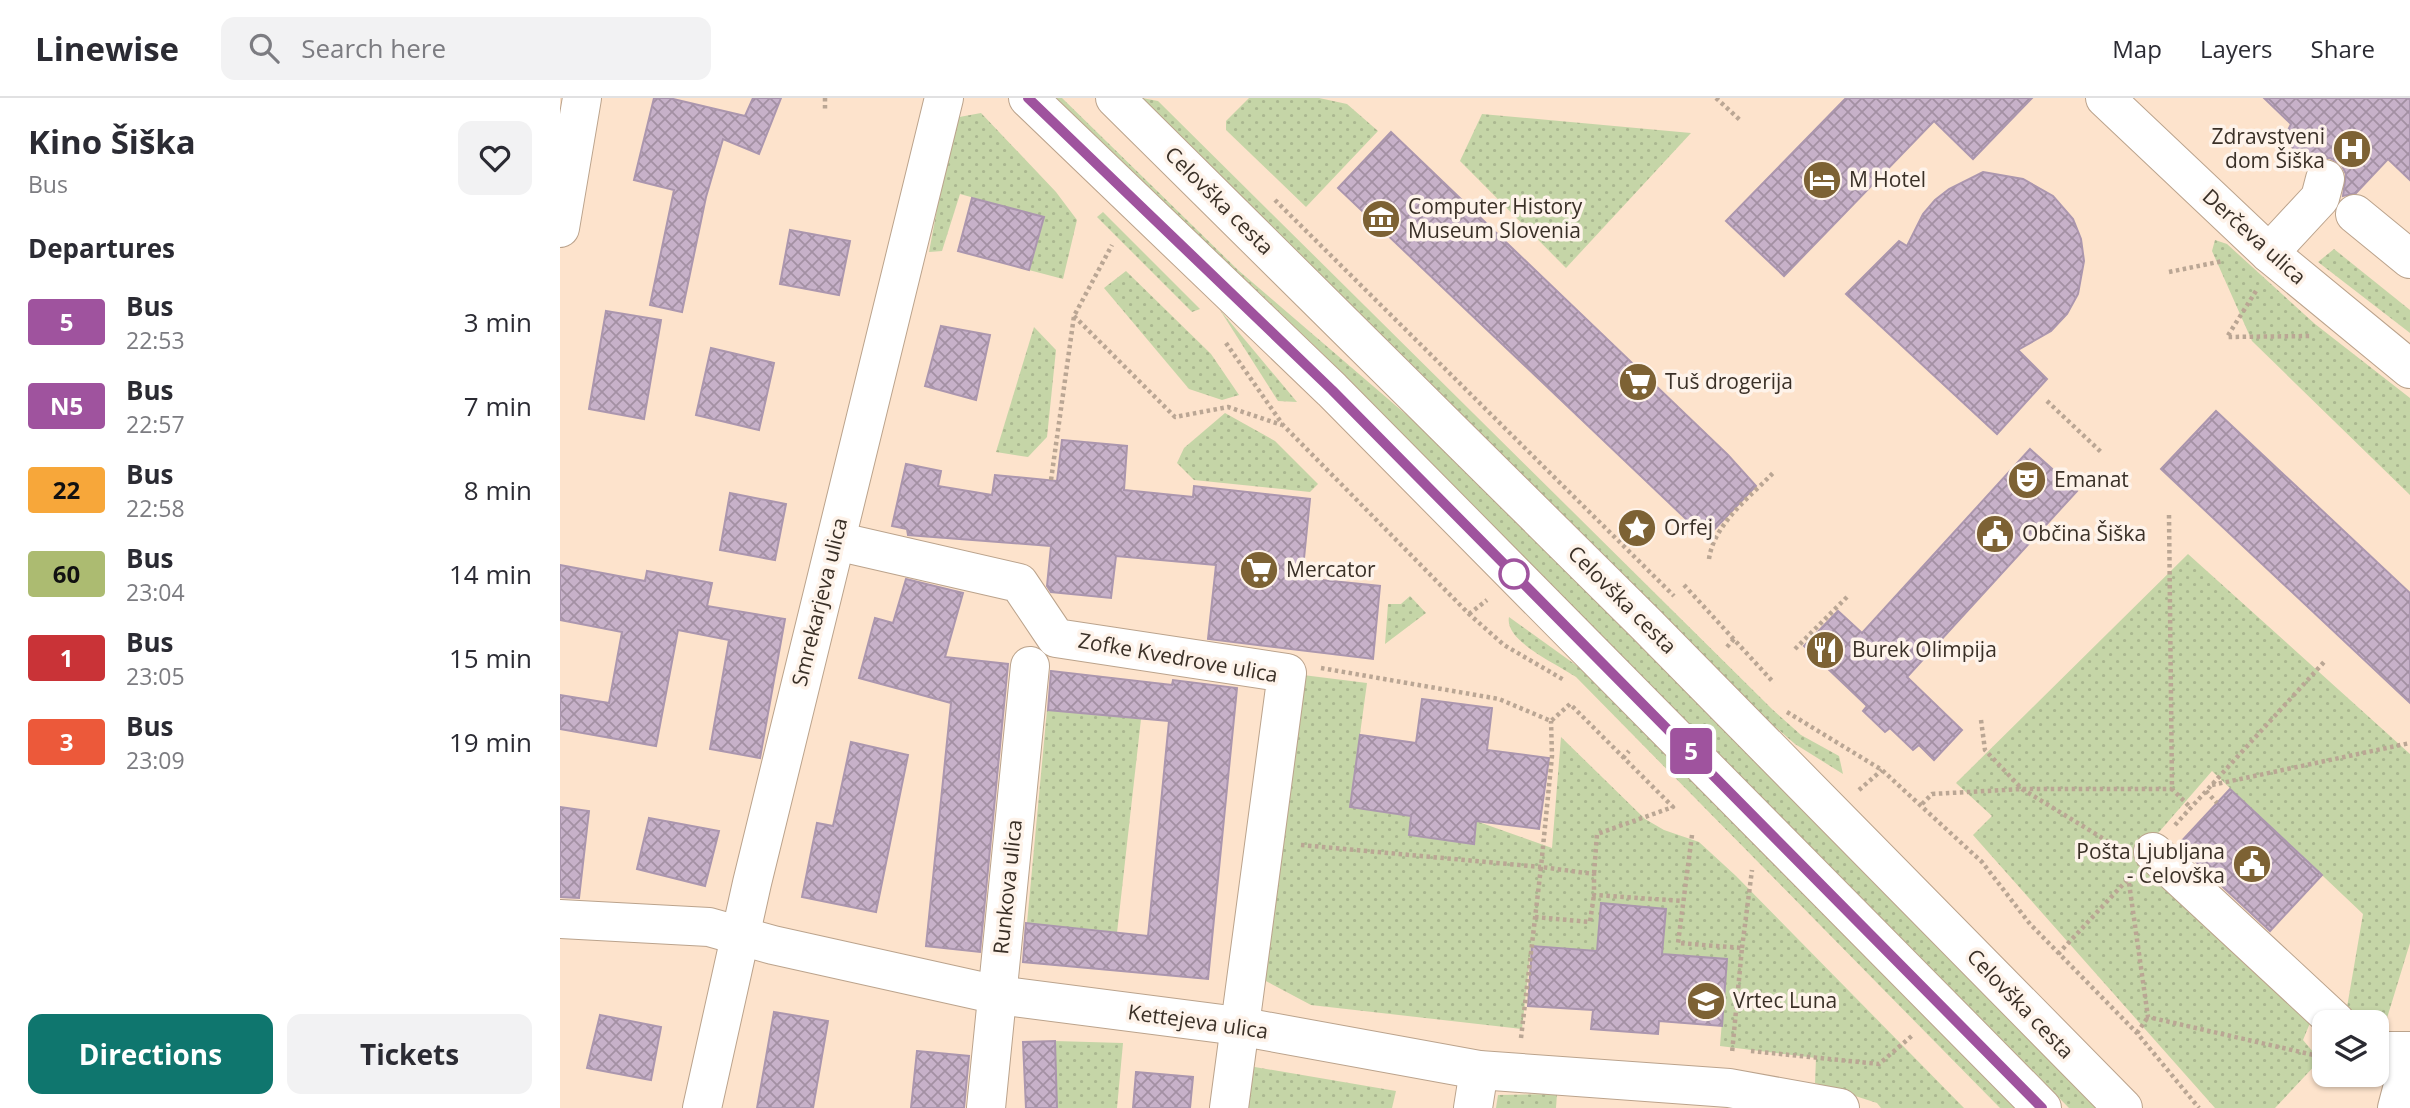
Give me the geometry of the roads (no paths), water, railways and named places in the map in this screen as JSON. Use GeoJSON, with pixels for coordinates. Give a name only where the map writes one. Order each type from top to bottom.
{"type":"FeatureCollection","features":[{"type":"Feature","properties":{"kind":"street"},"geometry":{"type":"LineString","coordinates":[[560,228],[582,98]]}},
{"type":"Feature","properties":{"kind":"street","name":"Smrekarjeva ulica"},"geometry":{"type":"LineString","coordinates":[[702,1108],[740,936],[944,98]]}},
{"type":"Feature","properties":{"kind":"street"},"geometry":{"type":"LineString","coordinates":[[1027,98],[1332,390],[2042,1108]]}},
{"type":"Feature","properties":{"kind":"street","name":"Celovška cesta"},"geometry":{"type":"LineString","coordinates":[[1115,98],[1748,727],[2123,1108]]}},
{"type":"Feature","properties":{"kind":"street","name":"Derčeva ulica"},"geometry":{"type":"LineString","coordinates":[[2105,98],[2255,264],[2410,369]]}},
{"type":"Feature","properties":{"kind":"street"},"geometry":{"type":"LineString","coordinates":[[2255,264],[2320,198],[2325,179]]}},
{"type":"Feature","properties":{"kind":"street"},"geometry":{"type":"LineString","coordinates":[[2356,214],[2410,259]]}},
{"type":"Feature","properties":{"kind":"street","name":"Zofke Kvedrove ulica"},"geometry":{"type":"LineString","coordinates":[[835,541],[1020,583],[1056,638],[1287,673],[1229,1108]]}},
{"type":"Feature","properties":{"kind":"street","name":"Runkova ulica"},"geometry":{"type":"LineString","coordinates":[[986,1108],[1030,666]]}},
{"type":"Feature","properties":{"kind":"street"},"geometry":{"type":"LineString","coordinates":[[2142,864],[2321,1010]]}},
{"type":"Feature","properties":{"kind":"street","name":"Kettejeva ulica"},"geometry":{"type":"LineString","coordinates":[[560,919],[709,927],[998,995],[1238,1026],[1498,1072],[1666,1096],[1729,1088],[1840,1108]]}},
{"type":"Feature","properties":{"kind":"street"},"geometry":{"type":"LineString","coordinates":[[2389,1051],[2410,1051]]}},
{"type":"Feature","properties":{"kind":"street"},"geometry":{"type":"LineString","coordinates":[[2397,1108],[2410,1059]]}},
{"type":"Feature","properties":{"kind":"street"},"geometry":{"type":"LineString","coordinates":[[1473,1108],[1498,1072]]}},
{"type":"Feature","properties":{"kind":"place","name":"Zdravstveni dom Šiška"},"geometry":{"type":"Point","coordinates":[2352,149]}},
{"type":"Feature","properties":{"kind":"place","name":"M Hotel"},"geometry":{"type":"Point","coordinates":[1822,180]}},
{"type":"Feature","properties":{"kind":"place","name":"Computer History Museum Slovenia"},"geometry":{"type":"Point","coordinates":[1381,219]}},
{"type":"Feature","properties":{"kind":"place","name":"Tuš drogerija"},"geometry":{"type":"Point","coordinates":[1638,382]}},
{"type":"Feature","properties":{"kind":"place","name":"Emanat"},"geometry":{"type":"Point","coordinates":[2027,480]}},
{"type":"Feature","properties":{"kind":"place","name":"Orfej"},"geometry":{"type":"Point","coordinates":[1637,528]}},
{"type":"Feature","properties":{"kind":"place","name":"Občina Šiška"},"geometry":{"type":"Point","coordinates":[1995,534]}},
{"type":"Feature","properties":{"kind":"place","name":"Mercator"},"geometry":{"type":"Point","coordinates":[1259,570]}},
{"type":"Feature","properties":{"kind":"place","name":"Burek Olimpija"},"geometry":{"type":"Point","coordinates":[1825,650]}},
{"type":"Feature","properties":{"kind":"place","name":"Pošta Ljubljana - Celovška"},"geometry":{"type":"Point","coordinates":[2252,864]}},
{"type":"Feature","properties":{"kind":"place","name":"Vrtec Luna"},"geometry":{"type":"Point","coordinates":[1706,1001]}}]}
